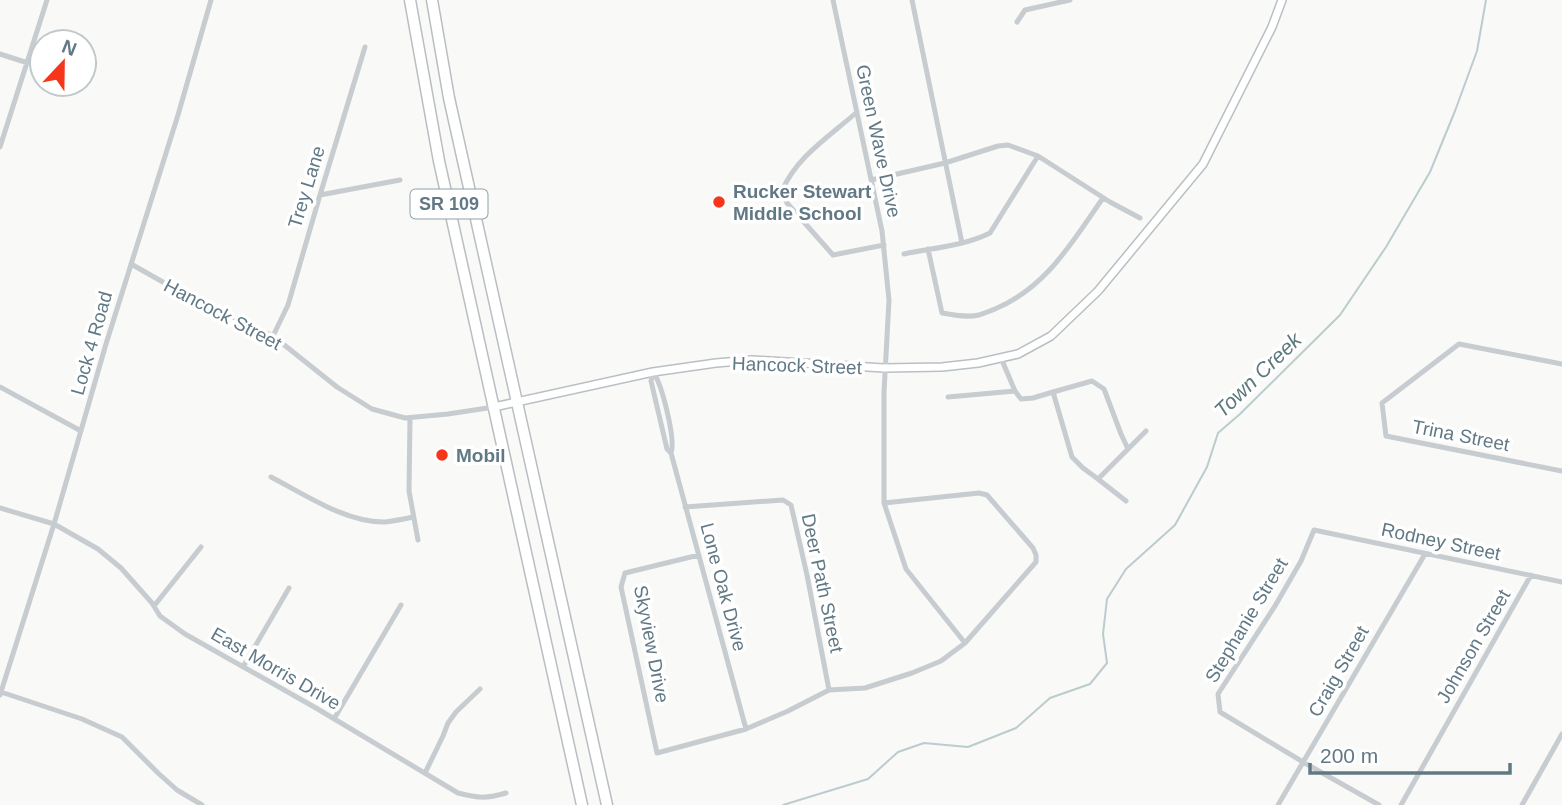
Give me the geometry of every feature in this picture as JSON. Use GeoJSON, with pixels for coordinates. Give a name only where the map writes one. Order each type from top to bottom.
{"type":"FeatureCollection","features":[{"type":"Feature","properties":{"kind":"highway","name":"SR 109"},"geometry":{"type":"LineString","coordinates":[[410,0],[439,161],[582,805]]}},
{"type":"Feature","properties":{"kind":"highway","name":"SR 109"},"geometry":{"type":"LineString","coordinates":[[432,0],[449,98],[607,805]]}},
{"type":"Feature","properties":{"kind":"street"},"geometry":{"type":"LineString","coordinates":[[39,28],[47,0]]}},
{"type":"Feature","properties":{"kind":"street","name":"Lock 4 Road"},"geometry":{"type":"LineString","coordinates":[[0,693],[2,677],[54,524],[211,0]]}},
{"type":"Feature","properties":{"kind":"street","name":"Green Wave Drive"},"geometry":{"type":"LineString","coordinates":[[833,0],[883,231],[888,300],[884,368],[884,503],[906,569],[965,643]]}},
{"type":"Feature","properties":{"kind":"street"},"geometry":{"type":"LineString","coordinates":[[912,0],[962,243]]}},
{"type":"Feature","properties":{"kind":"street"},"geometry":{"type":"LineString","coordinates":[[1017,22],[1025,10],[1070,0]]}},
{"type":"Feature","properties":{"kind":"street","name":"Hancock Street"},"geometry":{"type":"LineString","coordinates":[[131,264],[177,290],[273,336],[337,387],[372,409],[405,418],[494,407],[653,372],[716,363],[752,360],[884,368],[942,367],[1001,358],[1018,354],[1051,336],[1097,292],[1203,164],[1272,27],[1282,0]]}},
{"type":"Feature","properties":{"kind":"street","name":"Trey Lane"},"geometry":{"type":"LineString","coordinates":[[273,336],[288,305],[365,47]]}},
{"type":"Feature","properties":{"kind":"street"},"geometry":{"type":"LineString","coordinates":[[0,54],[28,63],[0,147]]}},
{"type":"Feature","properties":{"kind":"street"},"geometry":{"type":"LineString","coordinates":[[857,112],[797,164],[782,191],[787,203],[833,255],[884,245]]}},
{"type":"Feature","properties":{"kind":"street"},"geometry":{"type":"LineString","coordinates":[[872,180],[1008,145],[1038,156],[1103,198],[1140,218]]}},
{"type":"Feature","properties":{"kind":"street"},"geometry":{"type":"LineString","coordinates":[[904,254],[962,243],[990,233],[1038,156]]}},
{"type":"Feature","properties":{"kind":"street"},"geometry":{"type":"LineString","coordinates":[[320,195],[400,180]]}},
{"type":"Feature","properties":{"kind":"street"},"geometry":{"type":"LineString","coordinates":[[928,249],[942,313],[979,315],[1012,302],[1033,287],[1059,260],[1103,198]]}},
{"type":"Feature","properties":{"kind":"street","name":"Trina Street"},"geometry":{"type":"LineString","coordinates":[[1562,364],[1459,344],[1382,403],[1386,436],[1562,471]]}},
{"type":"Feature","properties":{"kind":"street"},"geometry":{"type":"LineString","coordinates":[[1001,358],[1021,399],[1092,381],[1104,389],[1128,449]]}},
{"type":"Feature","properties":{"kind":"street","name":"Lone Oak Drive"},"geometry":{"type":"LineString","coordinates":[[653,372],[651,381],[667,449],[671,453],[746,729]]}},
{"type":"Feature","properties":{"kind":"street"},"geometry":{"type":"LineString","coordinates":[[0,387],[81,431]]}},
{"type":"Feature","properties":{"kind":"street"},"geometry":{"type":"LineString","coordinates":[[948,397],[1015,391]]}},
{"type":"Feature","properties":{"kind":"street"},"geometry":{"type":"LineString","coordinates":[[1053,392],[1072,457],[1126,502]]}},
{"type":"Feature","properties":{"kind":"street"},"geometry":{"type":"LineString","coordinates":[[410,418],[409,485],[418,540]]}},
{"type":"Feature","properties":{"kind":"street"},"geometry":{"type":"LineString","coordinates":[[1098,479],[1146,431]]}},
{"type":"Feature","properties":{"kind":"street"},"geometry":{"type":"LineString","coordinates":[[271,477],[353,517],[386,522],[413,517]]}},
{"type":"Feature","properties":{"kind":"street"},"geometry":{"type":"LineString","coordinates":[[746,729],[829,690],[865,688],[941,661],[965,643],[1036,562],[1033,548],[987,495],[979,493],[884,503]]}},
{"type":"Feature","properties":{"kind":"street","name":"Deer Path Street"},"geometry":{"type":"LineString","coordinates":[[685,507],[783,500],[791,505],[829,690]]}},
{"type":"Feature","properties":{"kind":"street","name":"East Morris Drive"},"geometry":{"type":"LineString","coordinates":[[0,508],[54,524],[98,549],[121,568],[160,616],[185,634],[458,793],[476,798],[489,798],[506,793]]}},
{"type":"Feature","properties":{"kind":"street","name":"Rodney Street"},"geometry":{"type":"LineString","coordinates":[[1314,530],[1562,582]]}},
{"type":"Feature","properties":{"kind":"street","name":"Stephanie Street"},"geometry":{"type":"LineString","coordinates":[[1314,530],[1301,561],[1275,606],[1219,694],[1220,712],[1379,805]]}},
{"type":"Feature","properties":{"kind":"street"},"geometry":{"type":"LineString","coordinates":[[154,606],[201,547]]}},
{"type":"Feature","properties":{"kind":"street","name":"Craig Street"},"geometry":{"type":"LineString","coordinates":[[1278,805],[1425,554]]}},
{"type":"Feature","properties":{"kind":"street","name":"Skyview Drive"},"geometry":{"type":"LineString","coordinates":[[699,555],[625,573],[621,587],[657,753],[746,729]]}},
{"type":"Feature","properties":{"kind":"street","name":"Johnson Street"},"geometry":{"type":"LineString","coordinates":[[1401,805],[1531,575]]}},
{"type":"Feature","properties":{"kind":"street"},"geometry":{"type":"LineString","coordinates":[[243,667],[289,588]]}},
{"type":"Feature","properties":{"kind":"street"},"geometry":{"type":"LineString","coordinates":[[334,719],[401,605]]}},
{"type":"Feature","properties":{"kind":"street"},"geometry":{"type":"LineString","coordinates":[[425,773],[448,723],[480,689]]}},
{"type":"Feature","properties":{"kind":"street"},"geometry":{"type":"LineString","coordinates":[[0,693],[82,719],[122,737],[158,774],[177,790],[202,805]]}},
{"type":"Feature","properties":{"kind":"street"},"geometry":{"type":"LineString","coordinates":[[1522,805],[1562,734]]}},
{"type":"Feature","properties":{"kind":"waterway","name":"Town Creek"},"geometry":{"type":"LineString","coordinates":[[783,805],[868,779],[898,752],[924,743],[968,747],[1016,728],[1050,698],[1090,684],[1107,663],[1103,634],[1107,599],[1126,569],[1175,525],[1207,467],[1218,433],[1340,315],[1386,247],[1430,172],[1477,51],[1486,0]]}},
{"type":"Feature","properties":{"kind":"place","name":"Rucker Stewart Middle School"},"geometry":{"type":"Point","coordinates":[719,202]}},
{"type":"Feature","properties":{"kind":"place","name":"Mobil"},"geometry":{"type":"Point","coordinates":[442,455]}}]}
